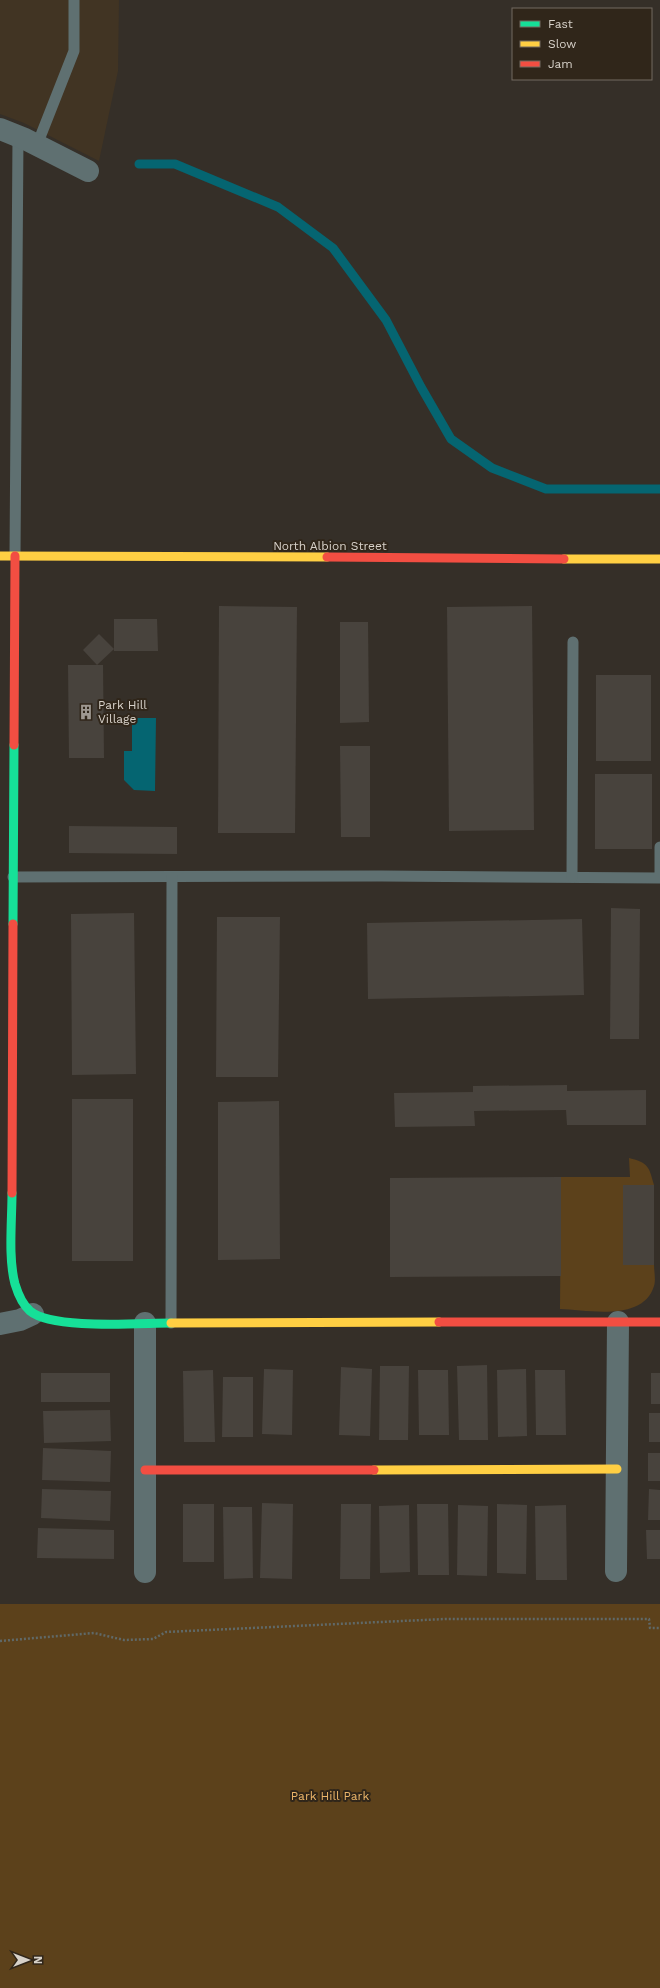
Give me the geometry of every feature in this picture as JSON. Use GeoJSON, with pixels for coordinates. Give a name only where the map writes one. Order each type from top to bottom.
{"type":"FeatureCollection","features":[{"type":"Feature","properties":{"kind":"street"},"geometry":{"type":"LineString","coordinates":[[18,137],[88,171]]}},
{"type":"Feature","properties":{"kind":"street","name":"North Albion Street"},"geometry":{"type":"LineString","coordinates":[[0,556],[660,559]]}},
{"type":"Feature","properties":{"kind":"street"},"geometry":{"type":"LineString","coordinates":[[15,556],[12,1268],[18,1295],[23,1305],[33,1314],[45,1319],[62,1322],[660,1322]]}},
{"type":"Feature","properties":{"kind":"street"},"geometry":{"type":"LineString","coordinates":[[0,1324],[20,1320],[33,1314]]}},
{"type":"Feature","properties":{"kind":"street"},"geometry":{"type":"LineString","coordinates":[[616,1571],[618,1322]]}},
{"type":"Feature","properties":{"kind":"street"},"geometry":{"type":"LineString","coordinates":[[145,1323],[145,1572]]}},
{"type":"Feature","properties":{"kind":"street"},"geometry":{"type":"LineString","coordinates":[[145,1470],[617,1469]]}},
{"type":"Feature","properties":{"kind":"lane"},"geometry":{"type":"LineString","coordinates":[[15,556],[18,137],[74,51],[74,0]]}},
{"type":"Feature","properties":{"kind":"lane"},"geometry":{"type":"LineString","coordinates":[[572,877],[573,642]]}},
{"type":"Feature","properties":{"kind":"lane"},"geometry":{"type":"LineString","coordinates":[[13,877],[172,878],[381,876],[660,878],[660,847]]}},
{"type":"Feature","properties":{"kind":"lane"},"geometry":{"type":"LineString","coordinates":[[171,1323],[172,878]]}},
{"type":"Feature","properties":{"kind":"path"},"geometry":{"type":"LineString","coordinates":[[0,1640],[94,1633],[124,1640],[153,1639],[166,1632],[445,1619],[649,1620],[650,1628],[660,1628]]}},
{"type":"Feature","properties":{"kind":"shaded area"},"geometry":{"type":"Polygon","coordinates":[[[0,0],[119,0],[118,71],[99,161],[24,123],[0,114],[0,0]]]}},
{"type":"Feature","properties":{"kind":"green space"},"geometry":{"type":"Polygon","coordinates":[[[629,1158],[641,1162],[647,1167],[654,1185],[623,1185],[623,1265],[654,1265],[655,1284],[648,1297],[639,1305],[627,1309],[599,1312],[560,1309],[561,1177],[630,1177],[629,1158]]]}},
{"type":"Feature","properties":{"kind":"green space","name":"Park Hill Park"},"geometry":{"type":"Polygon","coordinates":[[[0,1604],[660,1604],[660,1988],[0,1988],[0,1604]]]}},
{"type":"Feature","properties":{"kind":"water"},"geometry":{"type":"Polygon","coordinates":[[[132,718],[156,718],[155,791],[134,790],[124,780],[124,751],[132,751],[132,718]]]}},
{"type":"Feature","properties":{"kind":"building"},"geometry":{"type":"Polygon","coordinates":[[[219,606],[297,607],[295,833],[218,833],[219,606]]]}},
{"type":"Feature","properties":{"kind":"building"},"geometry":{"type":"Polygon","coordinates":[[[532,606],[534,830],[449,831],[447,607],[532,606]]]}},
{"type":"Feature","properties":{"kind":"building"},"geometry":{"type":"Polygon","coordinates":[[[114,619],[157,619],[158,651],[114,651],[114,619]]]}},
{"type":"Feature","properties":{"kind":"building"},"geometry":{"type":"Polygon","coordinates":[[[340,622],[368,622],[369,722],[340,723],[340,622]]]}},
{"type":"Feature","properties":{"kind":"building"},"geometry":{"type":"Polygon","coordinates":[[[99,634],[114,649],[97,665],[83,650],[99,634]]]}},
{"type":"Feature","properties":{"kind":"building","name":"Park Hill Village"},"geometry":{"type":"Polygon","coordinates":[[[68,665],[103,665],[104,758],[69,758],[68,665]]]}},
{"type":"Feature","properties":{"kind":"building"},"geometry":{"type":"Polygon","coordinates":[[[596,675],[651,675],[651,761],[596,761],[596,675]]]}},
{"type":"Feature","properties":{"kind":"building"},"geometry":{"type":"Polygon","coordinates":[[[340,746],[370,746],[370,837],[341,837],[340,746]]]}},
{"type":"Feature","properties":{"kind":"building"},"geometry":{"type":"Polygon","coordinates":[[[595,774],[652,774],[652,849],[595,849],[595,774]]]}},
{"type":"Feature","properties":{"kind":"building"},"geometry":{"type":"Polygon","coordinates":[[[69,826],[177,827],[177,854],[69,853],[69,826]]]}},
{"type":"Feature","properties":{"kind":"building"},"geometry":{"type":"Polygon","coordinates":[[[611,908],[640,909],[639,1039],[610,1039],[611,908]]]}},
{"type":"Feature","properties":{"kind":"building"},"geometry":{"type":"Polygon","coordinates":[[[134,913],[136,1074],[72,1075],[71,914],[134,913]]]}},
{"type":"Feature","properties":{"kind":"building"},"geometry":{"type":"Polygon","coordinates":[[[217,917],[280,917],[278,1077],[216,1077],[217,917]]]}},
{"type":"Feature","properties":{"kind":"building"},"geometry":{"type":"Polygon","coordinates":[[[582,919],[584,995],[368,999],[367,923],[582,919]]]}},
{"type":"Feature","properties":{"kind":"building"},"geometry":{"type":"Polygon","coordinates":[[[567,1085],[567,1091],[646,1090],[646,1125],[567,1125],[566,1110],[474,1111],[475,1126],[395,1127],[394,1093],[473,1092],[473,1086],[567,1085]]]}},
{"type":"Feature","properties":{"kind":"building"},"geometry":{"type":"Polygon","coordinates":[[[72,1099],[133,1099],[133,1261],[72,1261],[72,1099]]]}},
{"type":"Feature","properties":{"kind":"building"},"geometry":{"type":"Polygon","coordinates":[[[279,1101],[280,1259],[218,1260],[218,1102],[279,1101]]]}},
{"type":"Feature","properties":{"kind":"building"},"geometry":{"type":"Polygon","coordinates":[[[561,1177],[561,1276],[390,1277],[390,1178],[561,1177]]]}},
{"type":"Feature","properties":{"kind":"building"},"geometry":{"type":"Polygon","coordinates":[[[623,1185],[654,1185],[654,1265],[623,1265],[623,1185]]]}},
{"type":"Feature","properties":{"kind":"building"},"geometry":{"type":"Polygon","coordinates":[[[487,1365],[488,1440],[459,1440],[457,1366],[487,1365]]]}},
{"type":"Feature","properties":{"kind":"building"},"geometry":{"type":"Polygon","coordinates":[[[380,1366],[409,1366],[408,1440],[379,1440],[380,1366]]]}},
{"type":"Feature","properties":{"kind":"building"},"geometry":{"type":"Polygon","coordinates":[[[341,1367],[372,1369],[370,1436],[339,1435],[341,1367]]]}},
{"type":"Feature","properties":{"kind":"building"},"geometry":{"type":"Polygon","coordinates":[[[264,1369],[293,1370],[292,1435],[262,1434],[264,1369]]]}},
{"type":"Feature","properties":{"kind":"building"},"geometry":{"type":"Polygon","coordinates":[[[526,1369],[527,1436],[498,1437],[497,1370],[526,1369]]]}},
{"type":"Feature","properties":{"kind":"building"},"geometry":{"type":"Polygon","coordinates":[[[213,1370],[215,1442],[184,1442],[183,1371],[213,1370]]]}},
{"type":"Feature","properties":{"kind":"building"},"geometry":{"type":"Polygon","coordinates":[[[418,1370],[448,1370],[449,1435],[419,1435],[418,1370]]]}},
{"type":"Feature","properties":{"kind":"building"},"geometry":{"type":"Polygon","coordinates":[[[535,1370],[565,1370],[566,1435],[536,1435],[535,1370]]]}},
{"type":"Feature","properties":{"kind":"building"},"geometry":{"type":"Polygon","coordinates":[[[41,1373],[110,1373],[110,1402],[41,1402],[41,1373]]]}},
{"type":"Feature","properties":{"kind":"building"},"geometry":{"type":"Polygon","coordinates":[[[651,1373],[660,1373],[660,1404],[651,1404],[651,1373]]]}},
{"type":"Feature","properties":{"kind":"building"},"geometry":{"type":"Polygon","coordinates":[[[223,1377],[253,1377],[253,1437],[222,1437],[223,1377]]]}},
{"type":"Feature","properties":{"kind":"building"},"geometry":{"type":"Polygon","coordinates":[[[110,1410],[111,1441],[44,1443],[43,1411],[110,1410]]]}},
{"type":"Feature","properties":{"kind":"building"},"geometry":{"type":"Polygon","coordinates":[[[649,1413],[660,1413],[660,1442],[649,1442],[649,1413]]]}},
{"type":"Feature","properties":{"kind":"building"},"geometry":{"type":"Polygon","coordinates":[[[43,1448],[111,1451],[110,1482],[42,1480],[43,1448]]]}},
{"type":"Feature","properties":{"kind":"building"},"geometry":{"type":"Polygon","coordinates":[[[648,1453],[660,1453],[660,1481],[648,1481],[648,1453]]]}},
{"type":"Feature","properties":{"kind":"building"},"geometry":{"type":"Polygon","coordinates":[[[42,1489],[111,1491],[110,1521],[41,1518],[42,1489]]]}},
{"type":"Feature","properties":{"kind":"building"},"geometry":{"type":"Polygon","coordinates":[[[649,1489],[660,1490],[660,1520],[648,1520],[649,1489]]]}},
{"type":"Feature","properties":{"kind":"building"},"geometry":{"type":"Polygon","coordinates":[[[262,1503],[293,1504],[292,1579],[260,1578],[262,1503]]]}},
{"type":"Feature","properties":{"kind":"building"},"geometry":{"type":"Polygon","coordinates":[[[183,1504],[214,1504],[214,1562],[183,1562],[183,1504]]]}},
{"type":"Feature","properties":{"kind":"building"},"geometry":{"type":"Polygon","coordinates":[[[341,1504],[371,1504],[370,1579],[340,1579],[341,1504]]]}},
{"type":"Feature","properties":{"kind":"building"},"geometry":{"type":"Polygon","coordinates":[[[417,1504],[448,1504],[449,1575],[418,1575],[417,1504]]]}},
{"type":"Feature","properties":{"kind":"building"},"geometry":{"type":"Polygon","coordinates":[[[497,1504],[527,1505],[526,1574],[497,1573],[497,1504]]]}},
{"type":"Feature","properties":{"kind":"building"},"geometry":{"type":"Polygon","coordinates":[[[409,1505],[410,1572],[380,1573],[379,1506],[409,1505]]]}},
{"type":"Feature","properties":{"kind":"building"},"geometry":{"type":"Polygon","coordinates":[[[458,1505],[488,1506],[487,1576],[457,1575],[458,1505]]]}},
{"type":"Feature","properties":{"kind":"building"},"geometry":{"type":"Polygon","coordinates":[[[566,1505],[567,1580],[536,1580],[535,1506],[566,1505]]]}},
{"type":"Feature","properties":{"kind":"building"},"geometry":{"type":"Polygon","coordinates":[[[223,1507],[252,1507],[253,1578],[224,1579],[223,1507]]]}},
{"type":"Feature","properties":{"kind":"building"},"geometry":{"type":"Polygon","coordinates":[[[38,1528],[114,1530],[114,1559],[37,1558],[38,1528]]]}},
{"type":"Feature","properties":{"kind":"building"},"geometry":{"type":"Polygon","coordinates":[[[646,1530],[660,1530],[660,1559],[647,1559],[646,1530]]]}},
{"type":"Feature","properties":{"kind":"waterway"},"geometry":{"type":"LineString","coordinates":[[139,164],[175,164],[278,207],[333,248],[386,320],[421,387],[451,439],[492,468],[546,489],[660,489]]}},
{"type":"Feature","properties":{"kind":"traffic: fast"},"geometry":{"type":"LineString","coordinates":[[13,924],[14,745]]}},
{"type":"Feature","properties":{"kind":"traffic: fast"},"geometry":{"type":"LineString","coordinates":[[12,1193],[11,1251],[13,1274],[19,1295],[30,1311],[41,1317],[57,1321],[76,1323],[171,1323]]}},
{"type":"Feature","properties":{"kind":"traffic: slow"},"geometry":{"type":"LineString","coordinates":[[1,556],[327,557]]}},
{"type":"Feature","properties":{"kind":"traffic: slow"},"geometry":{"type":"LineString","coordinates":[[564,559],[660,559]]}},
{"type":"Feature","properties":{"kind":"traffic: slow"},"geometry":{"type":"LineString","coordinates":[[171,1323],[439,1322]]}},
{"type":"Feature","properties":{"kind":"traffic: slow"},"geometry":{"type":"LineString","coordinates":[[374,1470],[617,1469]]}},
{"type":"Feature","properties":{"kind":"traffic: jam"},"geometry":{"type":"LineString","coordinates":[[14,745],[15,556]]}},
{"type":"Feature","properties":{"kind":"traffic: jam"},"geometry":{"type":"LineString","coordinates":[[327,557],[564,559]]}},
{"type":"Feature","properties":{"kind":"traffic: jam"},"geometry":{"type":"LineString","coordinates":[[12,1193],[13,924]]}},
{"type":"Feature","properties":{"kind":"traffic: jam"},"geometry":{"type":"LineString","coordinates":[[439,1322],[660,1322]]}},
{"type":"Feature","properties":{"kind":"traffic: jam"},"geometry":{"type":"LineString","coordinates":[[145,1470],[374,1470]]}},
{"type":"Feature","properties":{"kind":"place","name":"Park Hill Village"},"geometry":{"type":"Point","coordinates":[86,712]}}]}
